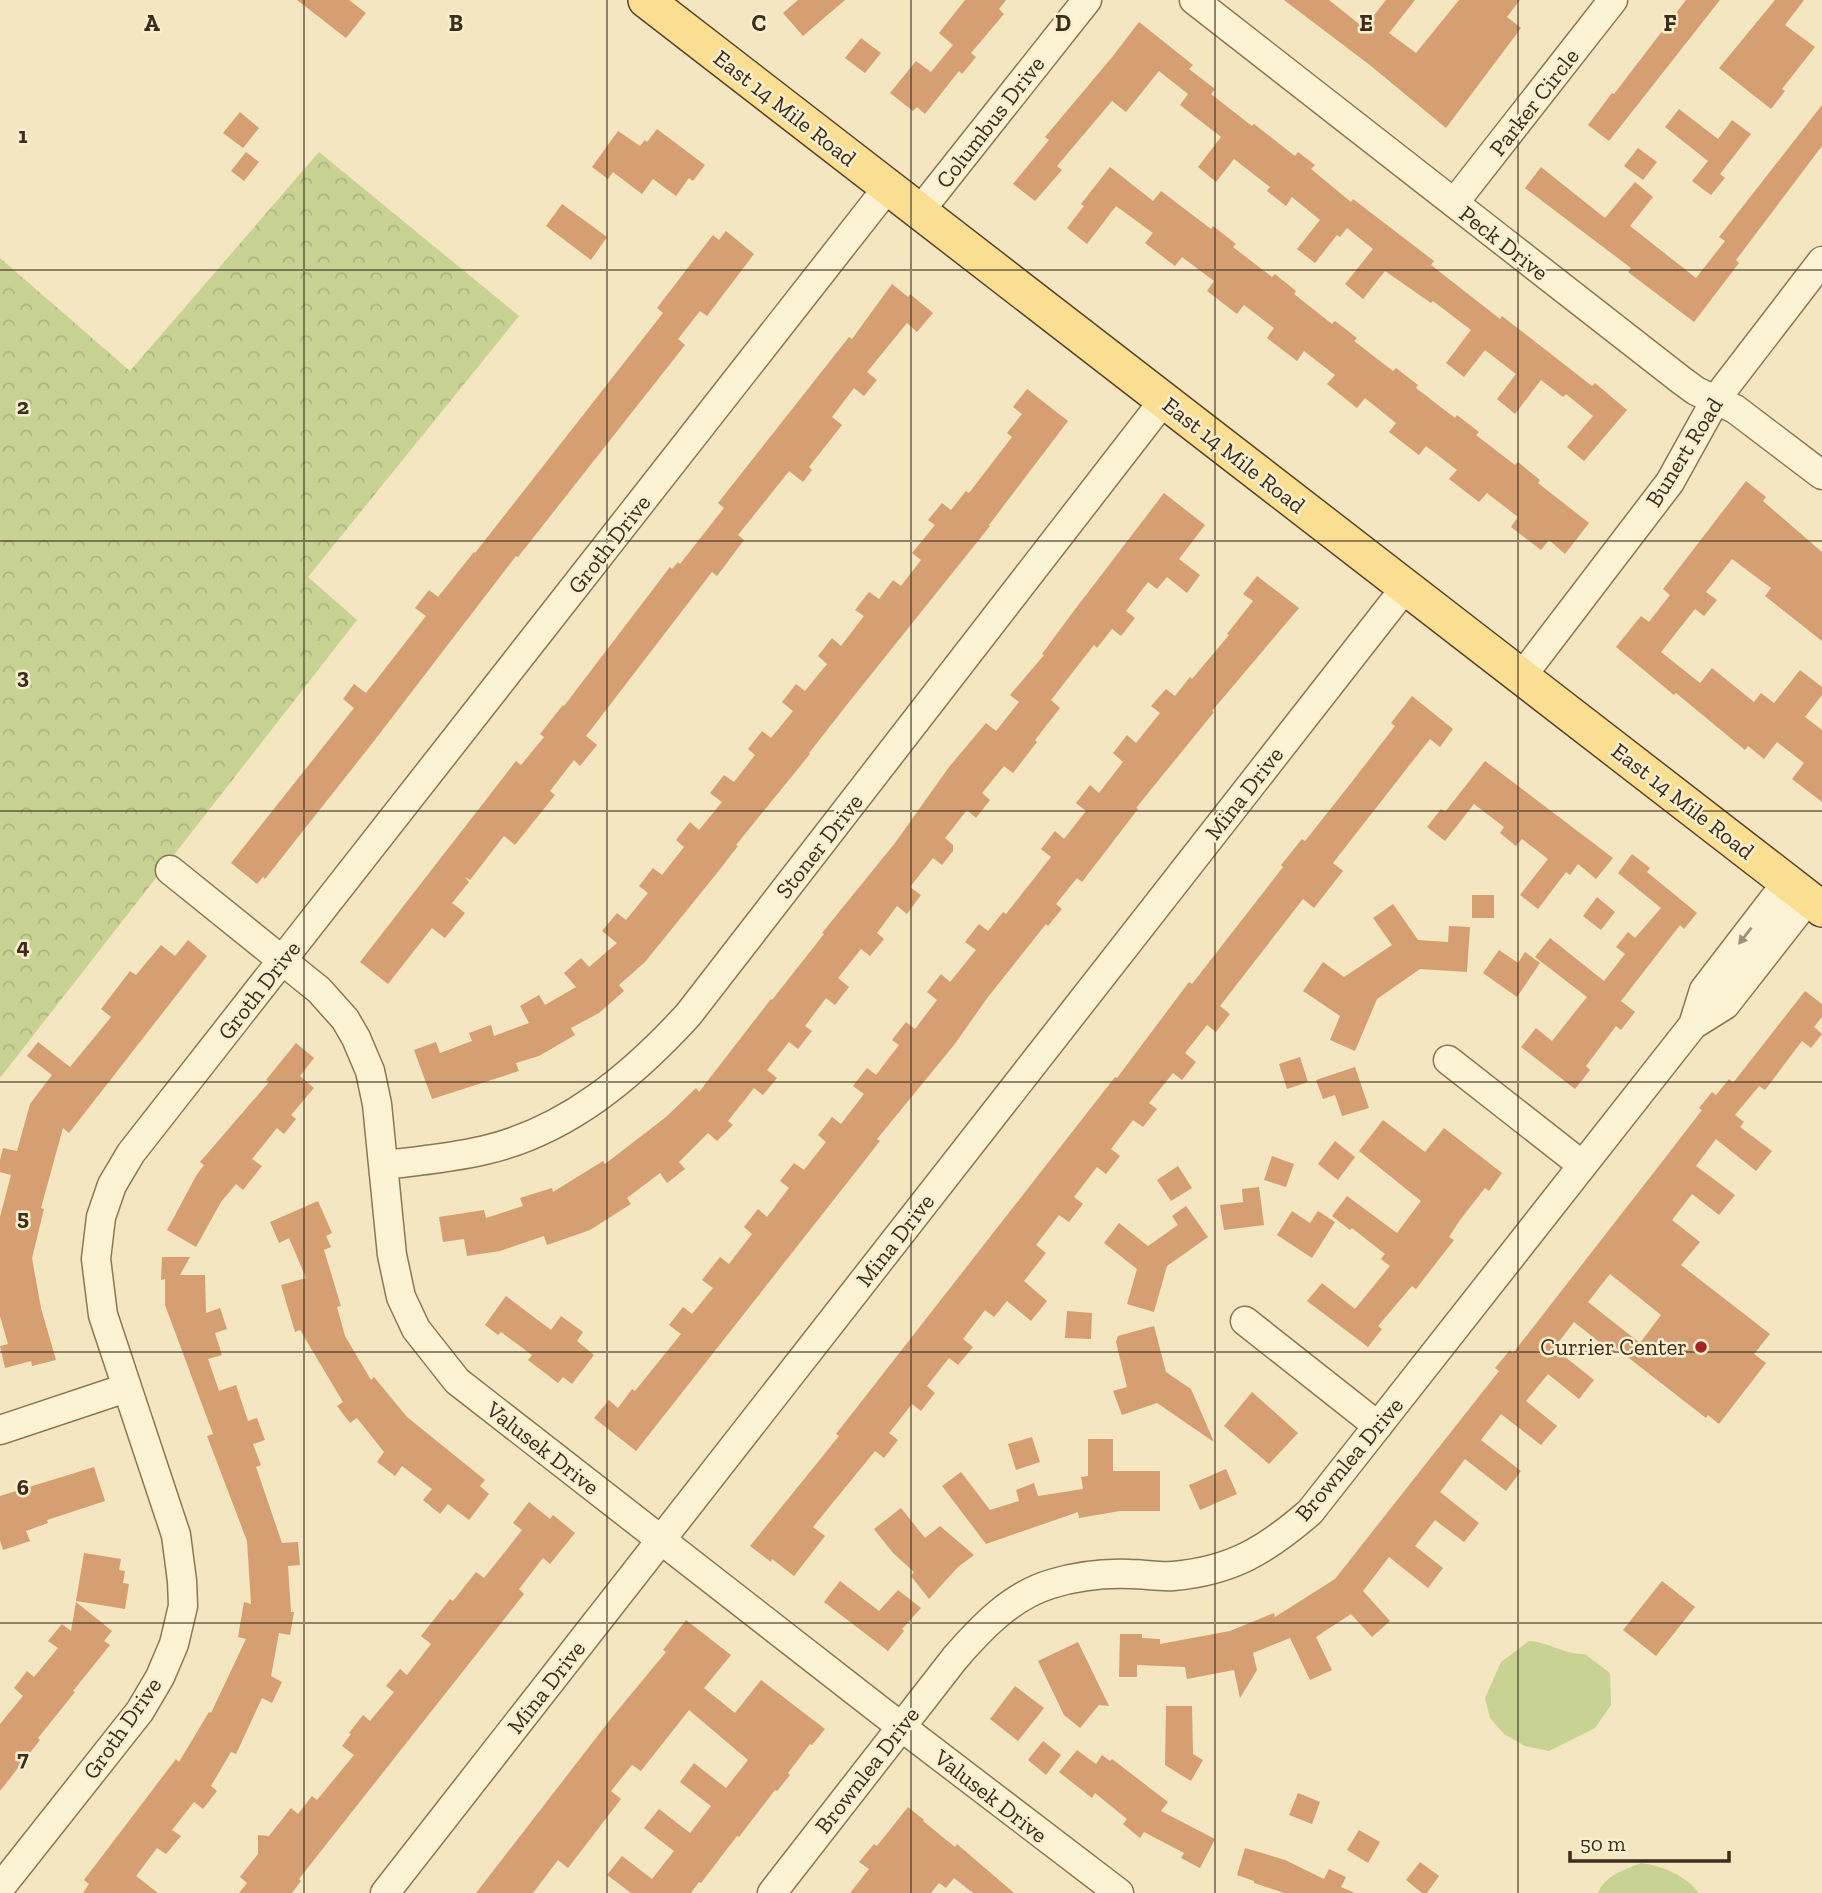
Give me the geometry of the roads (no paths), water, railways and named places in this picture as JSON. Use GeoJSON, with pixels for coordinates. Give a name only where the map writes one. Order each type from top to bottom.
{"type":"FeatureCollection","features":[{"type":"Feature","properties":{"kind":"main road","name":"East 14 Mile Road"},"geometry":{"type":"LineString","coordinates":[[646,0],[1806,897]]}},
{"type":"Feature","properties":{"kind":"street","name":"Columbus Drive"},"geometry":{"type":"LineString","coordinates":[[919,212],[1087,0]]}},
{"type":"Feature","properties":{"kind":"street","name":"Peck Drive"},"geometry":{"type":"LineString","coordinates":[[1194,0],[1681,380],[1735,409],[1822,475]]}},
{"type":"Feature","properties":{"kind":"street","name":"Parker Circle"},"geometry":{"type":"LineString","coordinates":[[1454,203],[1613,0]]}},
{"type":"Feature","properties":{"kind":"street","name":"Groth Drive"},"geometry":{"type":"LineString","coordinates":[[0,1888],[140,1711],[174,1644],[183,1606],[176,1535],[103,1315],[96,1259],[101,1217],[112,1185],[131,1153],[888,187]]}},
{"type":"Feature","properties":{"kind":"street","name":"Bunert Road"},"geometry":{"type":"LineString","coordinates":[[1522,676],[1670,482],[1716,399],[1822,261]]}},
{"type":"Feature","properties":{"kind":"street","name":"Stoner Drive"},"geometry":{"type":"LineString","coordinates":[[384,1165],[487,1150],[530,1135],[600,1097],[653,1053],[696,1004],[1164,400]]}},
{"type":"Feature","properties":{"kind":"street","name":"Mina Drive"},"geometry":{"type":"LineString","coordinates":[[385,1893],[1405,588]]}},
{"type":"Feature","properties":{"kind":"street","name":"Valusek Drive"},"geometry":{"type":"LineString","coordinates":[[170,870],[318,990],[345,1019],[356,1038],[370,1071],[377,1104],[392,1255],[401,1297],[416,1329],[457,1381],[1119,1893]]}},
{"type":"Feature","properties":{"kind":"street","name":"Brownlea Drive"},"geometry":{"type":"LineString","coordinates":[[772,1893],[986,1622],[1048,1584],[1086,1575],[1171,1576],[1211,1570],[1249,1558],[1270,1546],[1310,1512],[1693,1025],[1725,1005],[1806,897]]}},
{"type":"Feature","properties":{"kind":"street"},"geometry":{"type":"LineString","coordinates":[[1448,1060],[1582,1165]]}},
{"type":"Feature","properties":{"kind":"street"},"geometry":{"type":"LineString","coordinates":[[1245,1321],[1378,1426]]}},
{"type":"Feature","properties":{"kind":"street"},"geometry":{"type":"LineString","coordinates":[[0,1430],[126,1388]]}},
{"type":"Feature","properties":{"kind":"place","name":"Currier Center"},"geometry":{"type":"Point","coordinates":[1701,1347]}}]}
